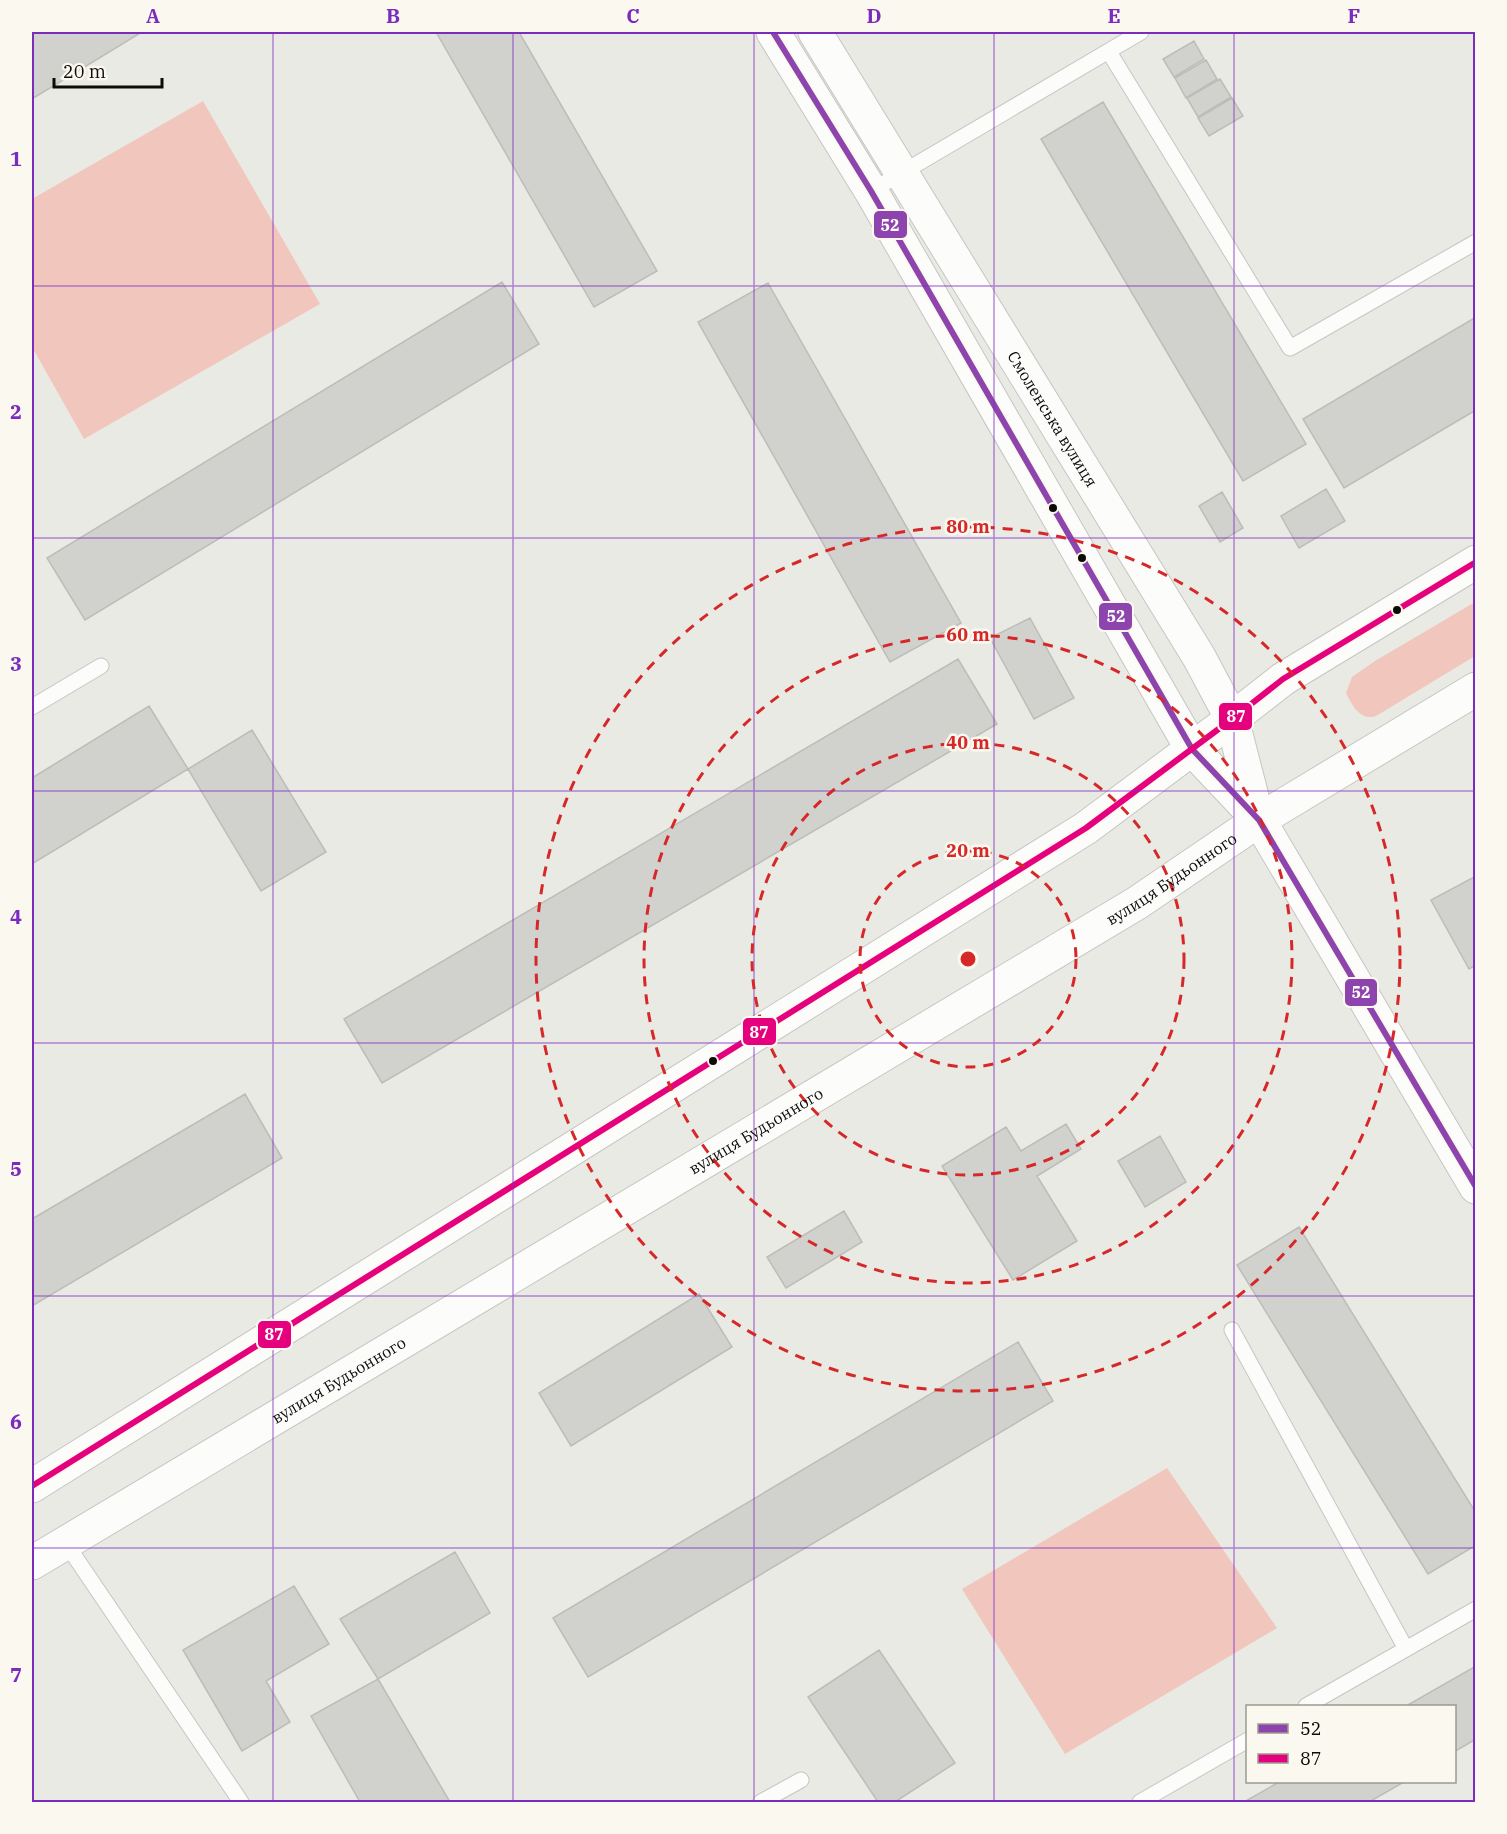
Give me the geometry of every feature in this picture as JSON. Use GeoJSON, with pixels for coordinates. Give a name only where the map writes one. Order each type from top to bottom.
{"type":"FeatureCollection","features":[{"type":"Feature","properties":{"kind":"main road","name":"Смоленська вулиця"},"geometry":{"type":"LineString","coordinates":[[773,32],[871,191],[1192,749],[1258,820],[1476,1187]]}},
{"type":"Feature","properties":{"kind":"main road","name":"Смоленська вулиця"},"geometry":{"type":"LineString","coordinates":[[815,32],[1199,657],[1232,719],[1258,820]]}},
{"type":"Feature","properties":{"kind":"main road"},"geometry":{"type":"LineString","coordinates":[[32,1486],[1086,828],[1283,679],[1476,562]]}},
{"type":"Feature","properties":{"kind":"main road","name":"вулиця Будьонного"},"geometry":{"type":"LineString","coordinates":[[32,1563],[1137,903],[1258,820],[1476,689]]}},
{"type":"Feature","properties":{"kind":"lane"},"geometry":{"type":"LineString","coordinates":[[871,191],[1141,32]]}},
{"type":"Feature","properties":{"kind":"lane"},"geometry":{"type":"LineString","coordinates":[[1109,52],[1290,348],[1476,242]]}},
{"type":"Feature","properties":{"kind":"lane"},"geometry":{"type":"LineString","coordinates":[[32,707],[101,666]]}},
{"type":"Feature","properties":{"kind":"lane"},"geometry":{"type":"LineString","coordinates":[[1232,1330],[1406,1649]]}},
{"type":"Feature","properties":{"kind":"lane"},"geometry":{"type":"LineString","coordinates":[[65,1542],[241,1803]]}},
{"type":"Feature","properties":{"kind":"lane"},"geometry":{"type":"LineString","coordinates":[[1309,1705],[1476,1609]]}},
{"type":"Feature","properties":{"kind":"lane"},"geometry":{"type":"LineString","coordinates":[[1140,1803],[1246,1741]]}},
{"type":"Feature","properties":{"kind":"lane"},"geometry":{"type":"LineString","coordinates":[[760,1803],[801,1780]]}},
{"type":"Feature","properties":{"kind":"shaded area"},"geometry":{"type":"Polygon","coordinates":[[[203,101],[320,304],[84,439],[32,347],[32,199],[203,101]]]}},
{"type":"Feature","properties":{"kind":"shaded area"},"geometry":{"type":"Polygon","coordinates":[[[1475,602],[1475,656],[1375,716],[1367,717],[1356,709],[1346,693],[1352,677],[1475,602]]]}},
{"type":"Feature","properties":{"kind":"shaded area"},"geometry":{"type":"Polygon","coordinates":[[[1167,1468],[1277,1628],[1065,1754],[962,1589],[1167,1468]]]}},
{"type":"Feature","properties":{"kind":"building"},"geometry":{"type":"Polygon","coordinates":[[[32,32],[142,32],[32,99],[32,32]]]}},
{"type":"Feature","properties":{"kind":"building"},"geometry":{"type":"Polygon","coordinates":[[[436,32],[519,32],[657,271],[594,307],[436,32]]]}},
{"type":"Feature","properties":{"kind":"building"},"geometry":{"type":"Polygon","coordinates":[[[1194,41],[1204,59],[1174,77],[1163,59],[1194,41]]]}},
{"type":"Feature","properties":{"kind":"building"},"geometry":{"type":"Polygon","coordinates":[[[1206,60],[1217,79],[1186,98],[1175,78],[1206,60]]]}},
{"type":"Feature","properties":{"kind":"building"},"geometry":{"type":"Polygon","coordinates":[[[1220,79],[1231,97],[1198,117],[1187,98],[1220,79]]]}},
{"type":"Feature","properties":{"kind":"building"},"geometry":{"type":"Polygon","coordinates":[[[1232,98],[1243,116],[1209,136],[1198,118],[1232,98]]]}},
{"type":"Feature","properties":{"kind":"building"},"geometry":{"type":"Polygon","coordinates":[[[1103,102],[1306,444],[1243,481],[1041,139],[1103,102]]]}},
{"type":"Feature","properties":{"kind":"building"},"geometry":{"type":"Polygon","coordinates":[[[502,282],[539,344],[85,620],[47,558],[502,282]]]}},
{"type":"Feature","properties":{"kind":"building"},"geometry":{"type":"Polygon","coordinates":[[[768,283],[961,623],[890,662],[698,322],[768,283]]]}},
{"type":"Feature","properties":{"kind":"building"},"geometry":{"type":"Polygon","coordinates":[[[1476,317],[1476,410],[1344,488],[1303,419],[1476,317]]]}},
{"type":"Feature","properties":{"kind":"building"},"geometry":{"type":"Polygon","coordinates":[[[1326,489],[1345,521],[1299,548],[1281,516],[1326,489]]]}},
{"type":"Feature","properties":{"kind":"building"},"geometry":{"type":"Polygon","coordinates":[[[1222,492],[1243,528],[1220,542],[1199,506],[1222,492]]]}},
{"type":"Feature","properties":{"kind":"building"},"geometry":{"type":"Polygon","coordinates":[[[1030,618],[1074,698],[1034,719],[990,638],[1030,618]]]}},
{"type":"Feature","properties":{"kind":"building"},"geometry":{"type":"Polygon","coordinates":[[[958,659],[997,724],[382,1083],[344,1019],[958,659]]]}},
{"type":"Feature","properties":{"kind":"building"},"geometry":{"type":"Polygon","coordinates":[[[149,706],[188,769],[32,864],[32,778],[149,706]]]}},
{"type":"Feature","properties":{"kind":"building"},"geometry":{"type":"Polygon","coordinates":[[[252,730],[326,852],[261,891],[188,769],[252,730]]]}},
{"type":"Feature","properties":{"kind":"building"},"geometry":{"type":"Polygon","coordinates":[[[1476,876],[1476,965],[1469,969],[1431,900],[1476,876]]]}},
{"type":"Feature","properties":{"kind":"building"},"geometry":{"type":"Polygon","coordinates":[[[245,1094],[282,1158],[32,1306],[32,1219],[245,1094]]]}},
{"type":"Feature","properties":{"kind":"building"},"geometry":{"type":"Polygon","coordinates":[[[1066,1124],[1081,1149],[1037,1176],[1077,1241],[1013,1280],[942,1166],[1006,1127],[1021,1151],[1066,1124]]]}},
{"type":"Feature","properties":{"kind":"building"},"geometry":{"type":"Polygon","coordinates":[[[1160,1136],[1186,1182],[1145,1207],[1118,1161],[1160,1136]]]}},
{"type":"Feature","properties":{"kind":"building"},"geometry":{"type":"Polygon","coordinates":[[[844,1211],[862,1242],[786,1288],[767,1257],[844,1211]]]}},
{"type":"Feature","properties":{"kind":"building"},"geometry":{"type":"Polygon","coordinates":[[[1299,1227],[1476,1513],[1476,1545],[1428,1574],[1237,1265],[1299,1227]]]}},
{"type":"Feature","properties":{"kind":"building"},"geometry":{"type":"Polygon","coordinates":[[[699,1294],[732,1347],[571,1446],[539,1393],[699,1294]]]}},
{"type":"Feature","properties":{"kind":"building"},"geometry":{"type":"Polygon","coordinates":[[[1018,1342],[1053,1401],[588,1677],[553,1618],[1018,1342]]]}},
{"type":"Feature","properties":{"kind":"building"},"geometry":{"type":"Polygon","coordinates":[[[455,1552],[490,1613],[378,1679],[340,1619],[455,1552]]]}},
{"type":"Feature","properties":{"kind":"building"},"geometry":{"type":"Polygon","coordinates":[[[294,1586],[329,1644],[266,1681],[290,1722],[242,1751],[183,1650],[294,1586]]]}},
{"type":"Feature","properties":{"kind":"building"},"geometry":{"type":"Polygon","coordinates":[[[879,1650],[955,1763],[895,1802],[878,1802],[808,1697],[879,1650]]]}},
{"type":"Feature","properties":{"kind":"building"},"geometry":{"type":"Polygon","coordinates":[[[1476,1666],[1476,1739],[1456,1751],[1456,1705],[1408,1705],[1476,1666]]]}},
{"type":"Feature","properties":{"kind":"building"},"geometry":{"type":"Polygon","coordinates":[[[378,1679],[450,1802],[360,1802],[311,1716],[378,1679]]]}},
{"type":"Feature","properties":{"kind":"building"},"geometry":{"type":"Polygon","coordinates":[[[1277,1783],[1402,1783],[1369,1802],[1244,1802],[1277,1783]]]}},
{"type":"Feature","properties":{"kind":"transit line","name":"52"},"geometry":{"type":"LineString","coordinates":[[773,32],[871,191],[1192,749],[1259,820],[1476,1187]]}},
{"type":"Feature","properties":{"kind":"transit line","name":"87"},"geometry":{"type":"LineString","coordinates":[[32,1486],[1086,828],[1283,679],[1476,562]]}}]}
